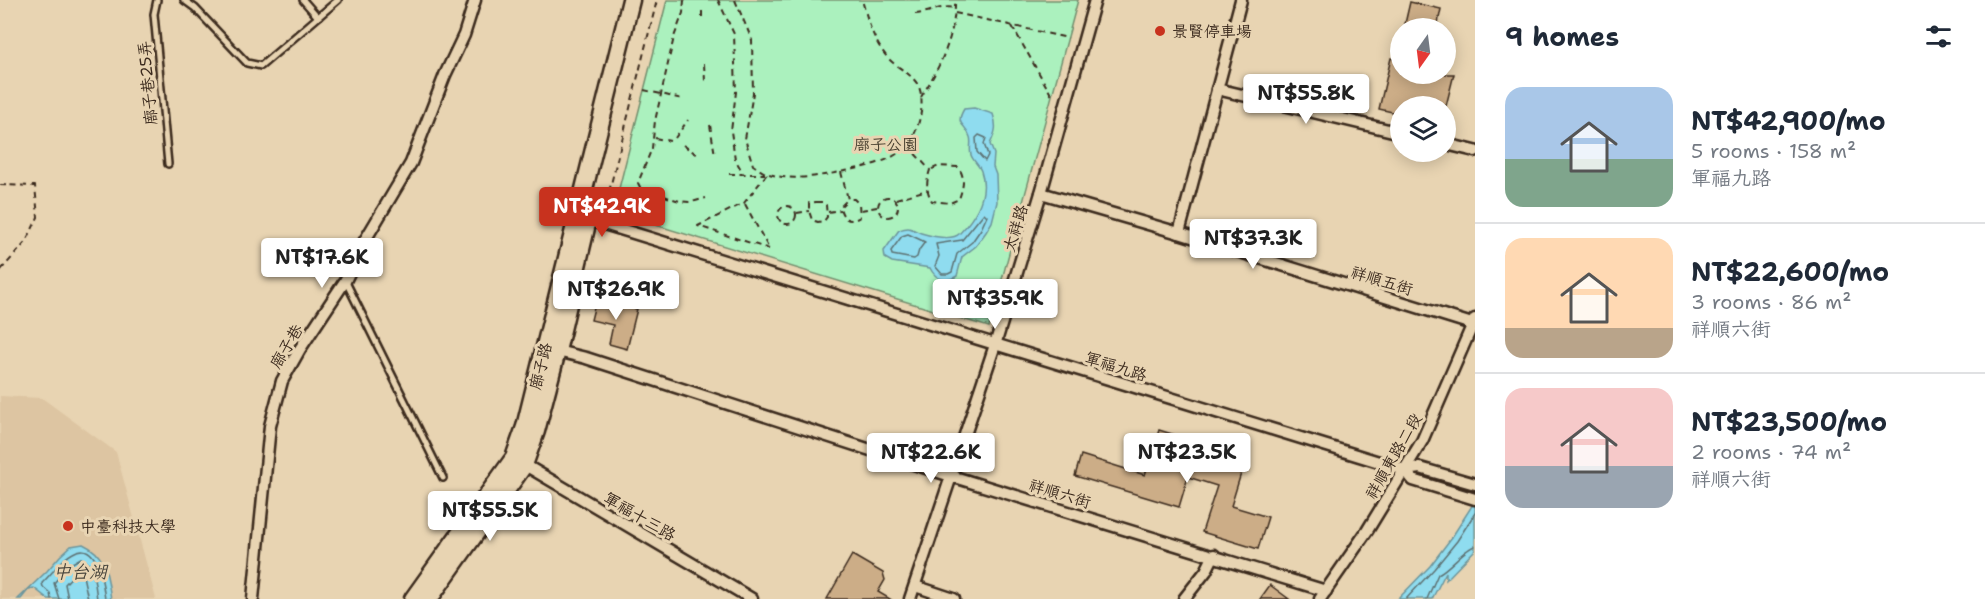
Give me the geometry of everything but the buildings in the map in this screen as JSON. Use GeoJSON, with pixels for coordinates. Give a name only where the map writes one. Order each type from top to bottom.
{"type":"FeatureCollection","features":[{"type":"Feature","properties":{"kind":"main road","name":"廍子路"},"geometry":{"type":"LineString","coordinates":[[429,599],[519,461],[525,427],[551,350],[631,0]]}},
{"type":"Feature","properties":{"kind":"main road","name":"廍子路"},"geometry":{"type":"LineString","coordinates":[[583,218],[643,0]]}},
{"type":"Feature","properties":{"kind":"main road","name":"廍子路"},"geometry":{"type":"LineString","coordinates":[[413,599],[519,461]]}},
{"type":"Feature","properties":{"kind":"street","name":"廍子巷"},"geometry":{"type":"LineString","coordinates":[[253,599],[270,426],[282,381],[345,280],[364,242],[411,163],[445,75],[464,35],[475,0]]}},
{"type":"Feature","properties":{"kind":"street","name":"太祥路"},"geometry":{"type":"LineString","coordinates":[[910,599],[995,345],[1041,194],[1095,0]]}},
{"type":"Feature","properties":{"kind":"street"},"geometry":{"type":"LineString","coordinates":[[1179,232],[1241,0]]}},
{"type":"Feature","properties":{"kind":"street"},"geometry":{"type":"LineString","coordinates":[[1217,89],[1390,130]]}},
{"type":"Feature","properties":{"kind":"street"},"geometry":{"type":"LineString","coordinates":[[1456,146],[1475,151]]}},
{"type":"Feature","properties":{"kind":"street","name":"祥順五街"},"geometry":{"type":"LineString","coordinates":[[1041,194],[1179,232],[1474,321]]}},
{"type":"Feature","properties":{"kind":"street","name":"軍福九路"},"geometry":{"type":"LineString","coordinates":[[583,218],[1405,470],[1420,468],[1475,484]]}},
{"type":"Feature","properties":{"kind":"street","name":"祥順東路二段"},"geometry":{"type":"LineString","coordinates":[[1323,595],[1405,470],[1436,411],[1474,321]]}},
{"type":"Feature","properties":{"kind":"street","name":"祥順六街"},"geometry":{"type":"LineString","coordinates":[[551,350],[586,358],[951,476],[1214,555],[1323,595]]}},
{"type":"Feature","properties":{"kind":"street","name":"軍福十三路"},"geometry":{"type":"LineString","coordinates":[[519,461],[752,599]]}},
{"type":"Feature","properties":{"kind":"street"},"geometry":{"type":"LineString","coordinates":[[1405,470],[1413,480],[1475,499]]}},
{"type":"Feature","properties":{"kind":"street"},"geometry":{"type":"LineString","coordinates":[[1184,599],[1206,571],[1214,555]]}},
{"type":"Feature","properties":{"kind":"street"},"geometry":{"type":"LineString","coordinates":[[915,586],[954,599]]}},
{"type":"Feature","properties":{"kind":"lane","name":"廍子巷25弄"},"geometry":{"type":"LineString","coordinates":[[157,0],[154,14],[168,164]]}},
{"type":"Feature","properties":{"kind":"lane"},"geometry":{"type":"LineString","coordinates":[[184,0],[195,8],[247,63],[261,66],[338,0]]}},
{"type":"Feature","properties":{"kind":"lane"},"geometry":{"type":"LineString","coordinates":[[303,0],[317,16]]}},
{"type":"Feature","properties":{"kind":"lane"},"geometry":{"type":"LineString","coordinates":[[345,280],[443,478]]}},
{"type":"Feature","properties":{"kind":"path"},"geometry":{"type":"LineString","coordinates":[[684,0],[683,13],[674,37],[655,121],[652,148],[639,179],[639,188],[642,191],[655,192],[677,200],[692,202],[706,198]]}},
{"type":"Feature","properties":{"kind":"path"},"geometry":{"type":"LineString","coordinates":[[718,0],[734,34],[736,92],[731,131],[735,159],[743,173]]}},
{"type":"Feature","properties":{"kind":"path"},"geometry":{"type":"LineString","coordinates":[[735,0],[752,40],[753,93],[745,139],[753,165],[767,174]]}},
{"type":"Feature","properties":{"kind":"path"},"geometry":{"type":"LineString","coordinates":[[729,174],[767,174],[792,178],[841,172],[878,164],[908,146],[918,129],[922,106],[920,88],[909,73],[889,59],[873,36],[862,0]]}},
{"type":"Feature","properties":{"kind":"path"},"geometry":{"type":"LineString","coordinates":[[921,98],[937,72],[955,13],[955,0]]}},
{"type":"Feature","properties":{"kind":"path"},"geometry":{"type":"LineString","coordinates":[[915,15],[928,13],[938,8],[955,8]]}},
{"type":"Feature","properties":{"kind":"path"},"geometry":{"type":"LineString","coordinates":[[702,11],[702,19]]}},
{"type":"Feature","properties":{"kind":"path"},"geometry":{"type":"LineString","coordinates":[[955,13],[1068,38]]}},
{"type":"Feature","properties":{"kind":"path"},"geometry":{"type":"LineString","coordinates":[[1012,26],[1052,96]]}},
{"type":"Feature","properties":{"kind":"path"},"geometry":{"type":"LineString","coordinates":[[704,64],[705,81]]}},
{"type":"Feature","properties":{"kind":"path"},"geometry":{"type":"LineString","coordinates":[[644,90],[681,99]]}},
{"type":"Feature","properties":{"kind":"path"},"geometry":{"type":"LineString","coordinates":[[675,138],[688,120]]}},
{"type":"Feature","properties":{"kind":"path"},"geometry":{"type":"LineString","coordinates":[[710,125],[716,155]]}},
{"type":"Feature","properties":{"kind":"path"},"geometry":{"type":"LineString","coordinates":[[654,138],[669,141]]}},
{"type":"Feature","properties":{"kind":"path"},"geometry":{"type":"LineString","coordinates":[[683,145],[698,155]]}},
{"type":"Feature","properties":{"kind":"path"},"geometry":{"type":"LineString","coordinates":[[908,146],[930,170]]}},
{"type":"Feature","properties":{"kind":"path"},"geometry":{"type":"LineString","coordinates":[[939,165],[958,167],[963,174],[963,186],[959,199],[950,203],[932,201],[926,180],[930,170],[939,165]]}},
{"type":"Feature","properties":{"kind":"path"},"geometry":{"type":"LineString","coordinates":[[841,172],[848,199]]}},
{"type":"Feature","properties":{"kind":"path"},"geometry":{"type":"LineString","coordinates":[[744,203],[770,249],[698,226],[744,203],[767,174]]}},
{"type":"Feature","properties":{"kind":"path"},"geometry":{"type":"LineString","coordinates":[[0,185],[35,186],[38,217],[26,242],[0,271]]}},
{"type":"Feature","properties":{"kind":"path"},"geometry":{"type":"LineString","coordinates":[[896,200],[927,190]]}},
{"type":"Feature","properties":{"kind":"path"},"geometry":{"type":"LineString","coordinates":[[891,195],[898,206],[897,214],[890,218],[880,215],[877,207],[879,200],[891,195]]}},
{"type":"Feature","properties":{"kind":"path"},"geometry":{"type":"LineString","coordinates":[[848,199],[854,199],[861,210],[860,216],[855,220],[848,220],[840,210],[848,199]]}},
{"type":"Feature","properties":{"kind":"path"},"geometry":{"type":"LineString","coordinates":[[816,202],[826,205],[828,212],[824,221],[812,220],[809,203],[816,202]]}},
{"type":"Feature","properties":{"kind":"path"},"geometry":{"type":"LineString","coordinates":[[785,206],[795,209],[797,213],[791,224],[780,222],[777,217],[779,209],[785,206]]}},
{"type":"Feature","properties":{"kind":"path"},"geometry":{"type":"LineString","coordinates":[[861,210],[877,207]]}},
{"type":"Feature","properties":{"kind":"path"},"geometry":{"type":"LineString","coordinates":[[828,212],[840,210]]}},
{"type":"Feature","properties":{"kind":"path"},"geometry":{"type":"LineString","coordinates":[[797,213],[809,211]]}},
{"type":"Feature","properties":{"kind":"shaded area","name":"中臺科技大學"},"geometry":{"type":"Polygon","coordinates":[[[0,396],[42,398],[116,452],[156,599],[0,599],[0,396]]]}},
{"type":"Feature","properties":{"kind":"green space","name":"廍子公園"},"geometry":{"type":"Polygon","coordinates":[[[667,0],[1078,0],[989,327],[613,212],[667,0]]]}},
{"type":"Feature","properties":{"kind":"water"},"geometry":{"type":"Polygon","coordinates":[[[974,108],[993,114],[995,122],[995,132],[990,144],[994,154],[993,167],[996,175],[997,202],[992,222],[976,246],[962,257],[957,276],[953,278],[945,280],[938,278],[930,268],[892,262],[885,258],[884,251],[899,230],[910,228],[936,237],[952,237],[960,233],[976,212],[982,196],[983,180],[980,169],[971,155],[970,137],[960,122],[964,109],[974,108]]]}},
{"type":"Feature","properties":{"kind":"water"},"geometry":{"type":"Polygon","coordinates":[[[1475,501],[1475,550],[1446,580],[1446,572],[1432,599],[1398,599],[1430,566],[1475,501]]]}},
{"type":"Feature","properties":{"kind":"water","name":"中台湖"},"geometry":{"type":"Polygon","coordinates":[[[83,544],[97,554],[101,560],[107,574],[111,599],[48,599],[34,588],[29,589],[21,599],[18,599],[71,546],[83,544]]]}},
{"type":"Feature","properties":{"kind":"place","name":"景賢停車場"},"geometry":{"type":"Point","coordinates":[1160,31]}},
{"type":"Feature","properties":{"kind":"place","name":"中臺科技大學"},"geometry":{"type":"Point","coordinates":[68,526]}}]}
